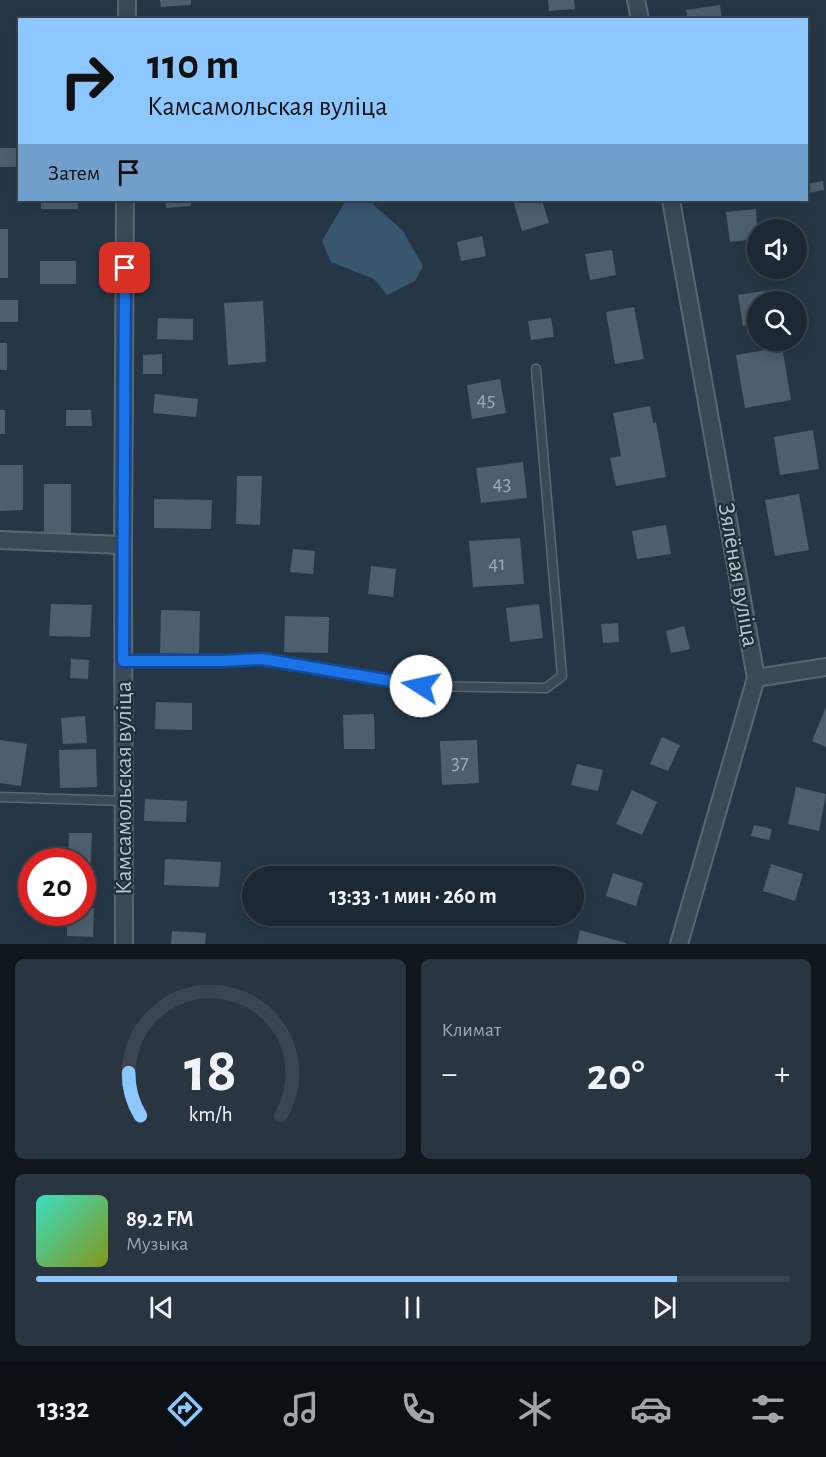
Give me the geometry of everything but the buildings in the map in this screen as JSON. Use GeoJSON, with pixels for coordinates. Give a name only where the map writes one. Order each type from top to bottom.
{"type":"FeatureCollection","features":[{"type":"Feature","properties":{"kind":"street"},"geometry":{"type":"LineString","coordinates":[[127,0],[127,18]]}},
{"type":"Feature","properties":{"kind":"street"},"geometry":{"type":"LineString","coordinates":[[636,0],[640,18]]}},
{"type":"Feature","properties":{"kind":"street","name":"Камсамольская вуліца"},"geometry":{"type":"LineString","coordinates":[[124,944],[125,201]]}},
{"type":"Feature","properties":{"kind":"street","name":"Зялёная вуліца"},"geometry":{"type":"LineString","coordinates":[[671,201],[756,678],[679,944]]}},
{"type":"Feature","properties":{"kind":"street"},"geometry":{"type":"LineString","coordinates":[[0,540],[123,545]]}},
{"type":"Feature","properties":{"kind":"street"},"geometry":{"type":"LineString","coordinates":[[756,678],[826,667]]}},
{"type":"Feature","properties":{"kind":"lane"},"geometry":{"type":"LineString","coordinates":[[123,661],[262,659],[421,686],[546,688],[562,676],[536,369]]}},
{"type":"Feature","properties":{"kind":"lane"},"geometry":{"type":"LineString","coordinates":[[0,797],[124,801]]}},
{"type":"Feature","properties":{"kind":"water"},"geometry":{"type":"Polygon","coordinates":[[[345,201],[372,201],[375,206],[403,231],[423,266],[415,281],[387,295],[374,279],[331,262],[322,241],[345,201]]]}},
{"type":"Feature","properties":{"kind":"route"},"geometry":{"type":"LineString","coordinates":[[125,268],[123,661],[262,659],[421,686]]}}]}
